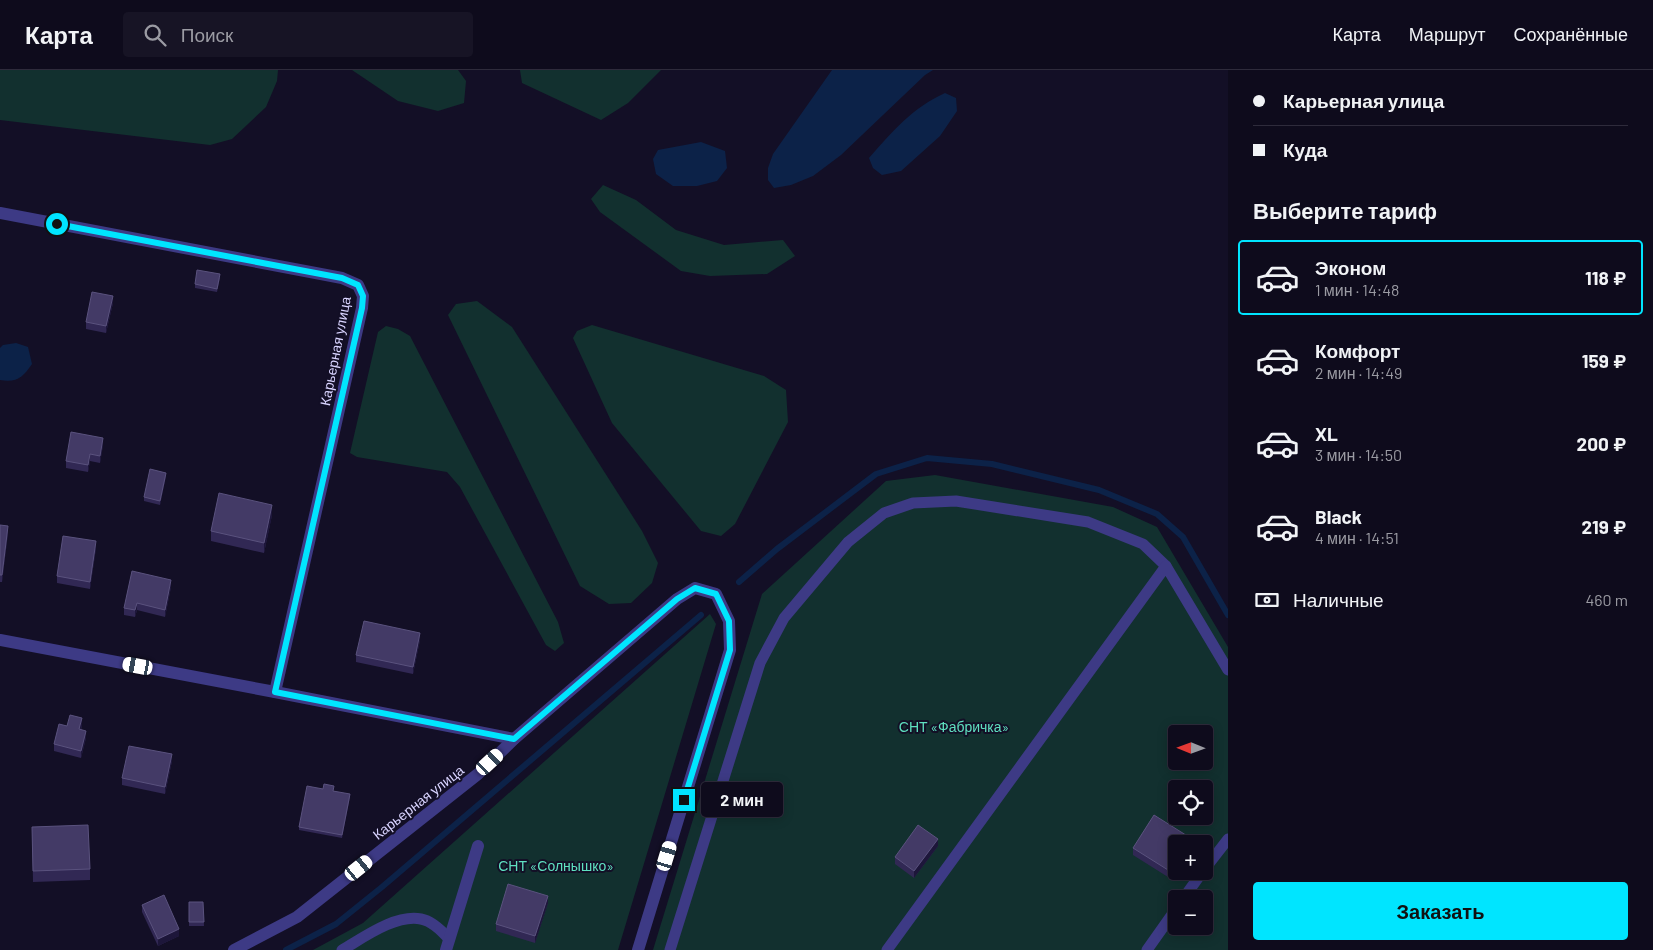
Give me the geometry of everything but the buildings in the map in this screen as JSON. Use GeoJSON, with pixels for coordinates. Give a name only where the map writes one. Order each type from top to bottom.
{"type":"FeatureCollection","features":[{"type":"Feature","properties":{"kind":"street","name":"Карьерная улица"},"geometry":{"type":"LineString","coordinates":[[0,213],[342,278],[358,285],[363,296],[362,308],[275,692]]}},
{"type":"Feature","properties":{"kind":"street","name":"Карьерная улица"},"geometry":{"type":"LineString","coordinates":[[234,950],[297,917],[478,774],[514,739],[677,599],[695,588],[716,594],[729,621],[730,650],[638,950]]}},
{"type":"Feature","properties":{"kind":"street"},"geometry":{"type":"LineString","coordinates":[[0,640],[514,739]]}},
{"type":"Feature","properties":{"kind":"street"},"geometry":{"type":"LineString","coordinates":[[448,944],[478,846]]}},
{"type":"Feature","properties":{"kind":"lane"},"geometry":{"type":"LineString","coordinates":[[670,950],[760,663],[784,618],[848,542],[884,513],[913,503],[956,501],[1088,522],[1144,544],[1166,566],[1228,670]]}},
{"type":"Feature","properties":{"kind":"lane"},"geometry":{"type":"LineString","coordinates":[[887,950],[1166,566]]}},
{"type":"Feature","properties":{"kind":"lane"},"geometry":{"type":"LineString","coordinates":[[1213,858],[1228,839]]}},
{"type":"Feature","properties":{"kind":"lane"},"geometry":{"type":"LineString","coordinates":[[342,950],[378,929],[404,919],[422,919],[438,927],[448,944]]}},
{"type":"Feature","properties":{"kind":"lane"},"geometry":{"type":"LineString","coordinates":[[1147,950],[1168,920]]}},
{"type":"Feature","properties":{"kind":"green space"},"geometry":{"type":"Polygon","coordinates":[[[0,70],[278,70],[277,81],[266,107],[232,139],[210,145],[0,120],[0,70]]]}},
{"type":"Feature","properties":{"kind":"green space"},"geometry":{"type":"Polygon","coordinates":[[[352,70],[458,70],[466,81],[464,103],[438,111],[398,101],[352,70]]]}},
{"type":"Feature","properties":{"kind":"green space"},"geometry":{"type":"Polygon","coordinates":[[[520,70],[661,70],[628,103],[601,120],[522,83],[520,70]]]}},
{"type":"Feature","properties":{"kind":"green space"},"geometry":{"type":"Polygon","coordinates":[[[603,185],[636,200],[676,230],[724,245],[783,240],[795,256],[767,274],[710,276],[681,271],[600,212],[591,199],[603,185]]]}},
{"type":"Feature","properties":{"kind":"green space"},"geometry":{"type":"Polygon","coordinates":[[[477,301],[512,327],[642,531],[658,563],[652,583],[631,603],[609,604],[580,586],[448,315],[456,304],[477,301]]]}},
{"type":"Feature","properties":{"kind":"green space"},"geometry":{"type":"Polygon","coordinates":[[[592,325],[764,376],[786,390],[788,422],[735,524],[721,536],[701,531],[612,423],[573,338],[577,331],[592,325]]]}},
{"type":"Feature","properties":{"kind":"green space"},"geometry":{"type":"Polygon","coordinates":[[[386,326],[398,329],[410,336],[558,622],[564,643],[555,651],[546,645],[460,487],[447,472],[357,457],[350,453],[378,332],[386,326]]]}},
{"type":"Feature","properties":{"kind":"green space","name":"СНТ «Фабричка»"},"geometry":{"type":"Polygon","coordinates":[[[935,475],[1113,507],[1157,527],[1228,647],[1228,950],[653,950],[762,594],[886,481],[935,475]]]}},
{"type":"Feature","properties":{"kind":"green space","name":"СНТ «Солнышко»"},"geometry":{"type":"Polygon","coordinates":[[[710,614],[716,624],[618,950],[313,950],[363,923],[710,614]]]}},
{"type":"Feature","properties":{"kind":"water"},"geometry":{"type":"Polygon","coordinates":[[[832,70],[933,70],[925,75],[841,155],[813,176],[791,185],[774,188],[768,180],[768,168],[773,154],[832,70]]]}},
{"type":"Feature","properties":{"kind":"water"},"geometry":{"type":"Polygon","coordinates":[[[945,93],[956,98],[957,111],[940,136],[901,171],[882,175],[873,168],[869,158],[895,130],[913,113],[945,93]]]}},
{"type":"Feature","properties":{"kind":"water"},"geometry":{"type":"Polygon","coordinates":[[[701,142],[725,151],[727,168],[717,181],[697,186],[673,186],[656,174],[653,159],[658,150],[701,142]]]}},
{"type":"Feature","properties":{"kind":"water"},"geometry":{"type":"Polygon","coordinates":[[[16,343],[28,347],[32,364],[26,372],[15,380],[0,380],[0,348],[3,345],[16,343]]]}},
{"type":"Feature","properties":{"kind":"waterway"},"geometry":{"type":"LineString","coordinates":[[739,582],[777,549],[876,474],[927,458],[992,464],[1099,490],[1157,514],[1183,537],[1228,615]]}},
{"type":"Feature","properties":{"kind":"waterway"},"geometry":{"type":"LineString","coordinates":[[286,950],[336,924],[382,887],[701,615]]}},
{"type":"Feature","properties":{"kind":"route"},"geometry":{"type":"LineString","coordinates":[[57,224],[342,278],[358,285],[363,296],[362,308],[275,692],[514,739],[677,599],[695,588],[716,594],[729,621],[730,650],[684,800]]}}]}
